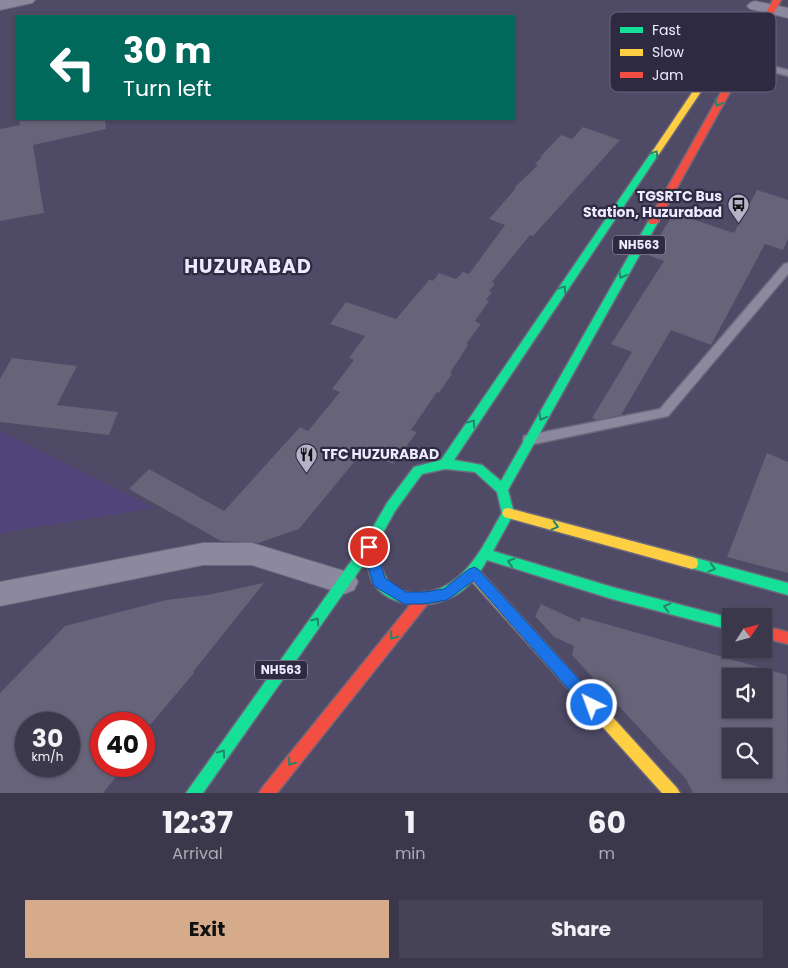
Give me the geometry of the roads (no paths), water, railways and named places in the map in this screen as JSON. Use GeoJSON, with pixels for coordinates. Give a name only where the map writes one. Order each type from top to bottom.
{"type":"FeatureCollection","features":[{"type":"Feature","properties":{"kind":"main road","name":"NH563"},"geometry":{"type":"LineString","coordinates":[[445,464],[705,92]]}},
{"type":"Feature","properties":{"kind":"main road","name":"NH563"},"geometry":{"type":"LineString","coordinates":[[194,793],[369,547],[391,507],[418,470],[445,464],[478,468],[502,490],[725,92]]}},
{"type":"Feature","properties":{"kind":"main road"},"geometry":{"type":"LineString","coordinates":[[369,547],[379,582],[404,598],[424,598],[447,594],[474,573],[508,513],[502,490]]}},
{"type":"Feature","properties":{"kind":"main road"},"geometry":{"type":"LineString","coordinates":[[508,513],[788,589]]}},
{"type":"Feature","properties":{"kind":"main road"},"geometry":{"type":"LineString","coordinates":[[484,554],[612,593],[722,622]]}},
{"type":"Feature","properties":{"kind":"main road"},"geometry":{"type":"LineString","coordinates":[[474,573],[672,793]]}},
{"type":"Feature","properties":{"kind":"main road"},"geometry":{"type":"LineString","coordinates":[[267,793],[424,598]]}},
{"type":"Feature","properties":{"kind":"main road"},"geometry":{"type":"LineString","coordinates":[[772,634],[788,638]]}},
{"type":"Feature","properties":{"kind":"street"},"geometry":{"type":"LineString","coordinates":[[0,5],[27,0]]}},
{"type":"Feature","properties":{"kind":"street"},"geometry":{"type":"LineString","coordinates":[[766,4],[788,13]]}},
{"type":"Feature","properties":{"kind":"street"},"geometry":{"type":"LineString","coordinates":[[0,594],[203,554],[252,554],[344,582]]}},
{"type":"Feature","properties":{"kind":"lane"},"geometry":{"type":"LineString","coordinates":[[529,440],[664,413],[788,267]]}},
{"type":"Feature","properties":{"kind":"place","name":"TGSRTC Bus Station, Huzurabad"},"geometry":{"type":"Point","coordinates":[738,223]}},
{"type":"Feature","properties":{"kind":"place","name":"TFC HUZURABAD"},"geometry":{"type":"Point","coordinates":[306,473]}},
{"type":"Feature","properties":{"kind":"district","name":"HUZURABAD"},"geometry":{"type":"Point","coordinates":[248,266]}}]}
